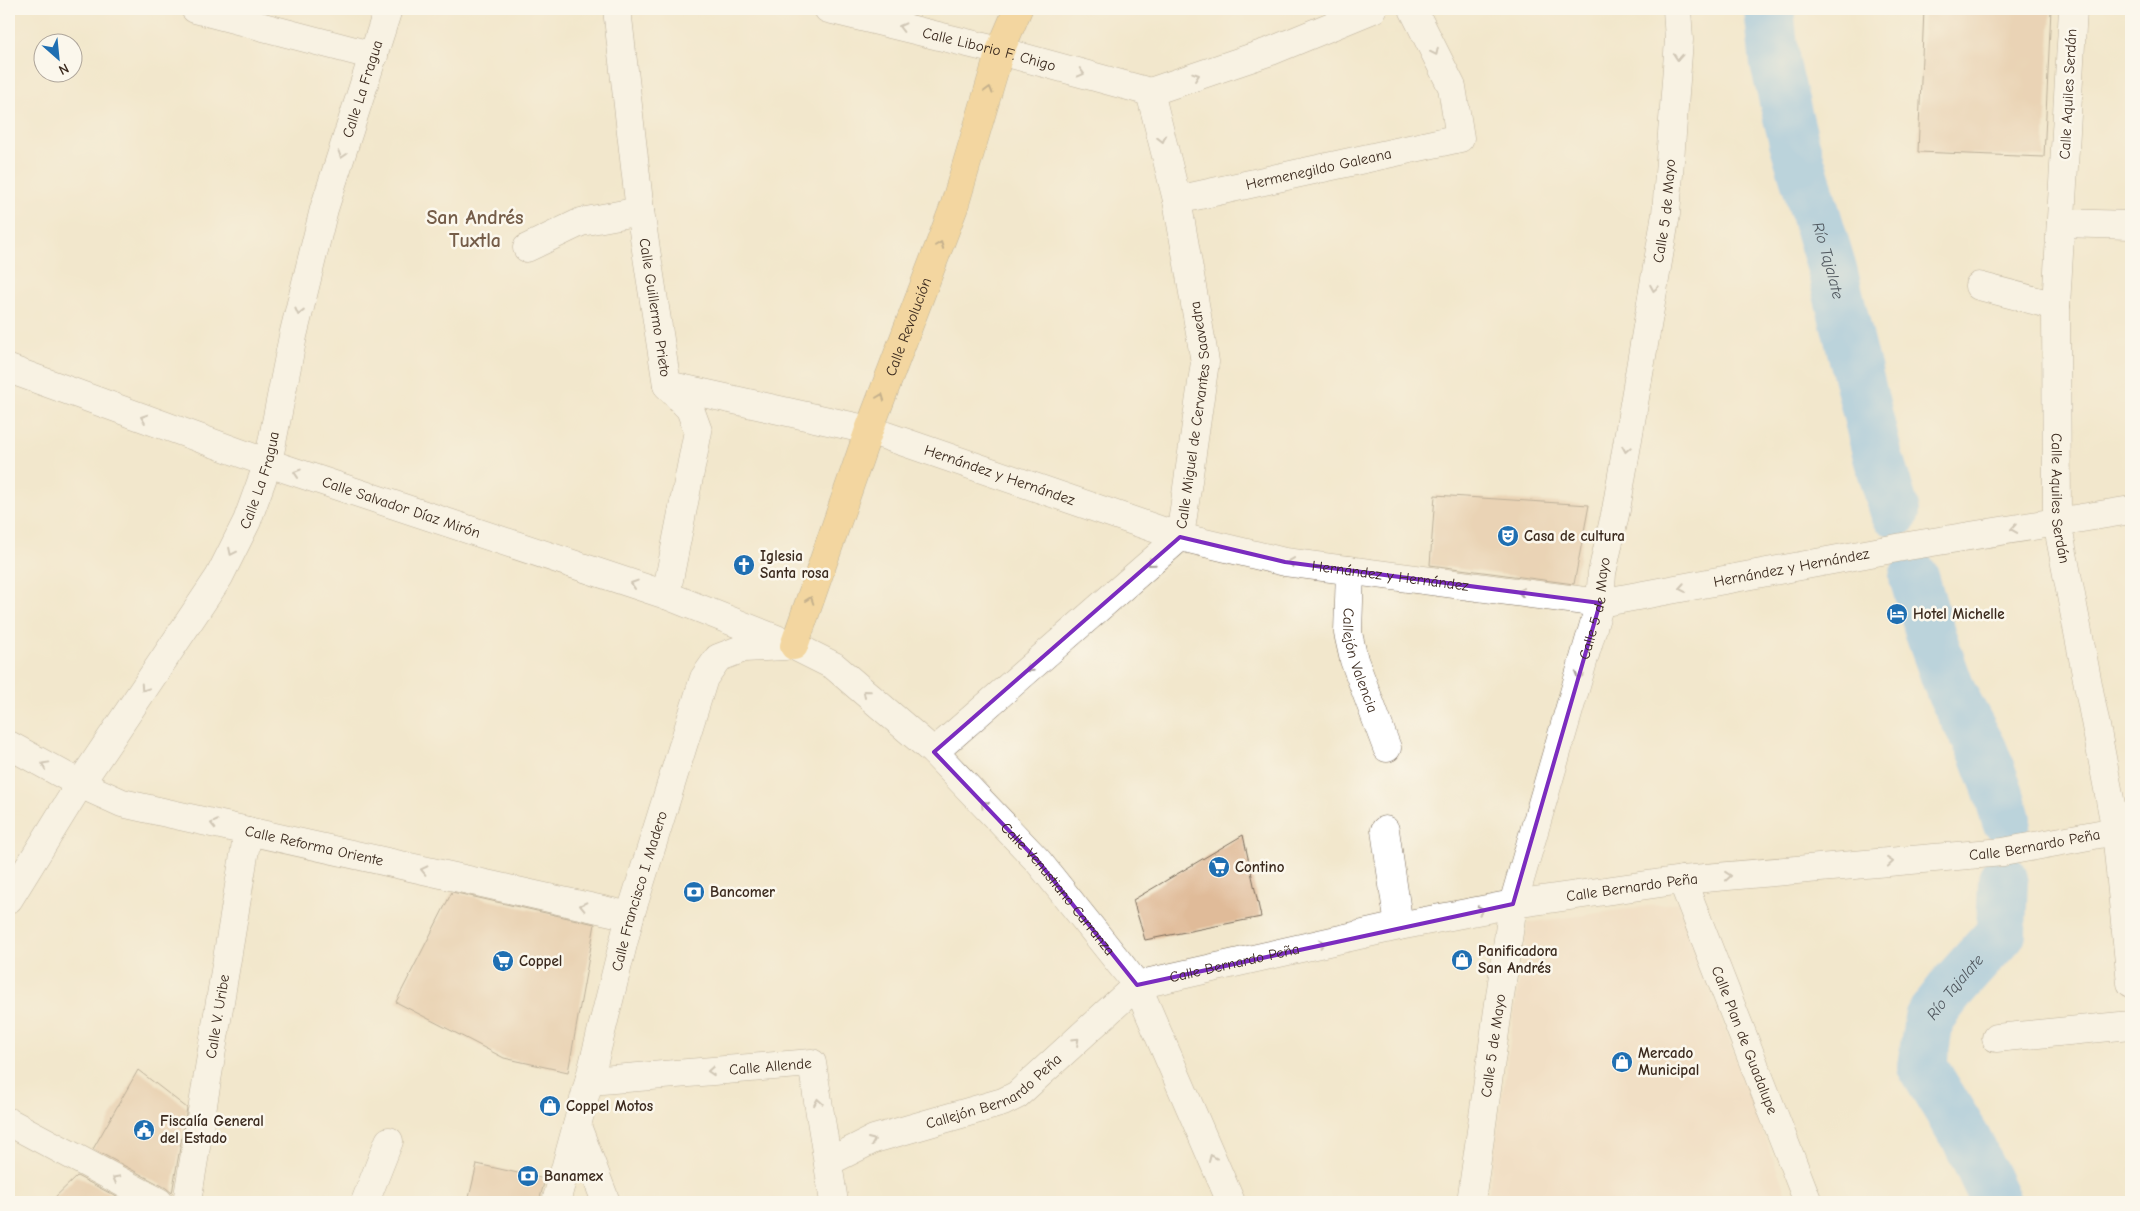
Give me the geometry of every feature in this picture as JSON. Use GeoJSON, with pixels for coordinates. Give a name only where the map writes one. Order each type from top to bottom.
{"type":"FeatureCollection","features":[{"type":"Feature","properties":{"kind":"main road","name":"Calle Revolución"},"geometry":{"type":"LineString","coordinates":[[794,646],[869,430],[954,207],[1000,51],[1018,9]]}},
{"type":"Feature","properties":{"kind":"street"},"geometry":{"type":"LineString","coordinates":[[195,9],[374,56]]}},
{"type":"Feature","properties":{"kind":"street","name":"Calle La Fragua"},"geometry":{"type":"LineString","coordinates":[[9,899],[80,784],[219,578],[247,521],[268,463],[293,336],[324,209],[388,9]]}},
{"type":"Feature","properties":{"kind":"street","name":"Calle Guillermo Prieto"},"geometry":{"type":"LineString","coordinates":[[617,9],[640,211],[667,385],[690,409],[698,431],[666,594]]}},
{"type":"Feature","properties":{"kind":"street","name":"Calle Liborio F. Chigo"},"geometry":{"type":"LineString","coordinates":[[828,9],[1000,51],[1150,92]]}},
{"type":"Feature","properties":{"kind":"street"},"geometry":{"type":"LineString","coordinates":[[1150,92],[1271,51],[1373,9]]}},
{"type":"Feature","properties":{"kind":"street","name":"Hermenegildo Galeana"},"geometry":{"type":"LineString","coordinates":[[1177,200],[1460,138],[1452,87],[1413,9]]}},
{"type":"Feature","properties":{"kind":"street","name":"Calle 5 de Mayo"},"geometry":{"type":"LineString","coordinates":[[1471,1202],[1513,904],[1600,603],[1602,573],[1616,510],[1666,214],[1679,40],[1677,9]]}},
{"type":"Feature","properties":{"kind":"street","name":"Calle Aquiles Serdán"},"geometry":{"type":"LineString","coordinates":[[2073,9],[2056,306],[2057,522],[2124,830],[2131,983]]}},
{"type":"Feature","properties":{"kind":"street","name":"Calle Miguel de Cervantes Saavedra"},"geometry":{"type":"LineString","coordinates":[[934,752],[1180,537],[1183,505],[1205,362],[1177,200],[1150,92]]}},
{"type":"Feature","properties":{"kind":"street"},"geometry":{"type":"LineString","coordinates":[[527,248],[581,222],[640,211]]}},
{"type":"Feature","properties":{"kind":"street"},"geometry":{"type":"LineString","coordinates":[[2061,223],[2131,225]]}},
{"type":"Feature","properties":{"kind":"street"},"geometry":{"type":"LineString","coordinates":[[1979,286],[2056,306]]}},
{"type":"Feature","properties":{"kind":"street","name":"Calle Salvador Díaz Mirón"},"geometry":{"type":"LineString","coordinates":[[9,369],[268,463],[666,594],[794,646]]}},
{"type":"Feature","properties":{"kind":"street","name":"Hernández y Hernández"},"geometry":{"type":"LineString","coordinates":[[667,385],[869,430],[1180,537],[1286,562],[1600,603],[1908,546],[2131,510]]}},
{"type":"Feature","properties":{"kind":"street","name":"Callejón Valencia"},"geometry":{"type":"LineString","coordinates":[[1350,570],[1348,633],[1354,660],[1387,748]]}},
{"type":"Feature","properties":{"kind":"street"},"geometry":{"type":"LineString","coordinates":[[704,678],[723,616]]}},
{"type":"Feature","properties":{"kind":"street","name":"Calle Francisco I. Madero"},"geometry":{"type":"LineString","coordinates":[[556,1202],[589,1081],[630,916],[704,678],[718,658],[744,648],[794,646]]}},
{"type":"Feature","properties":{"kind":"street","name":"Calle Venustiano Carranza"},"geometry":{"type":"LineString","coordinates":[[794,646],[834,666],[934,752],[1038,862],[1137,985],[1231,1202]]}},
{"type":"Feature","properties":{"kind":"street","name":"Calle Reforma Oriente"},"geometry":{"type":"LineString","coordinates":[[9,745],[80,784],[122,803],[630,916]]}},
{"type":"Feature","properties":{"kind":"street"},"geometry":{"type":"LineString","coordinates":[[1384,830],[1398,926]]}},
{"type":"Feature","properties":{"kind":"street","name":"Calle Bernardo Peña"},"geometry":{"type":"LineString","coordinates":[[1137,985],[1398,926],[1513,904],[1682,880],[2003,852],[2124,830]]}},
{"type":"Feature","properties":{"kind":"street","name":"Calle V. Uribe"},"geometry":{"type":"LineString","coordinates":[[187,1202],[248,831]]}},
{"type":"Feature","properties":{"kind":"street","name":"Calle Plan de Guadalupe"},"geometry":{"type":"LineString","coordinates":[[1682,880],[1808,1202]]}},
{"type":"Feature","properties":{"kind":"street","name":"Callejón Bernardo Peña"},"geometry":{"type":"LineString","coordinates":[[828,1162],[874,1139],[1003,1102],[1017,1095],[1137,985]]}},
{"type":"Feature","properties":{"kind":"street"},"geometry":{"type":"LineString","coordinates":[[1996,1038],[2131,1025]]}},
{"type":"Feature","properties":{"kind":"street","name":"Calle Allende"},"geometry":{"type":"LineString","coordinates":[[589,1081],[812,1063],[834,1202]]}},
{"type":"Feature","properties":{"kind":"street"},"geometry":{"type":"LineString","coordinates":[[9,1122],[160,1202]]}},
{"type":"Feature","properties":{"kind":"street"},"geometry":{"type":"LineString","coordinates":[[577,1126],[606,1202]]}},
{"type":"Feature","properties":{"kind":"street"},"geometry":{"type":"LineString","coordinates":[[365,1202],[389,1141]]}},
{"type":"Feature","properties":{"kind":"highlighted area"},"geometry":{"type":"Polygon","coordinates":[[[1180,537],[1285,562],[1600,603],[1513,904],[1137,985],[1038,861],[934,752],[1180,537]]]}},
{"type":"Feature","properties":{"kind":"shaded area","name":"Mercado Municipal"},"geometry":{"type":"Polygon","coordinates":[[[1678,902],[1789,1202],[1487,1202],[1527,923],[1678,902]]]}},
{"type":"Feature","properties":{"kind":"building"},"geometry":{"type":"Polygon","coordinates":[[[1924,9],[2051,9],[2044,157],[1918,152],[1924,9]]]}},
{"type":"Feature","properties":{"kind":"building","name":"Casa de cultura"},"geometry":{"type":"Polygon","coordinates":[[[1435,495],[1589,505],[1574,584],[1430,565],[1435,495]]]}},
{"type":"Feature","properties":{"kind":"building","name":"Contino"},"geometry":{"type":"Polygon","coordinates":[[[1243,835],[1261,917],[1145,940],[1133,900],[1243,835]]]}},
{"type":"Feature","properties":{"kind":"building","name":"Coppel"},"geometry":{"type":"Polygon","coordinates":[[[452,892],[595,924],[568,1072],[504,1058],[396,1002],[452,892]]]}},
{"type":"Feature","properties":{"kind":"building","name":"Fiscalía General del Estado"},"geometry":{"type":"Polygon","coordinates":[[[138,1070],[187,1108],[172,1193],[93,1149],[138,1070]]]}},
{"type":"Feature","properties":{"kind":"building"},"geometry":{"type":"Polygon","coordinates":[[[477,1164],[545,1179],[539,1202],[468,1202],[477,1164]]]}},
{"type":"Feature","properties":{"kind":"building"},"geometry":{"type":"Polygon","coordinates":[[[77,1176],[119,1198],[114,1202],[50,1202],[77,1176]]]}},
{"type":"Feature","properties":{"kind":"waterway","name":"Río Tajalate"},"geometry":{"type":"LineString","coordinates":[[1769,9],[1775,64],[1794,142],[1832,269],[1878,457],[1895,512]]}},
{"type":"Feature","properties":{"kind":"waterway","name":"Río Tajalate"},"geometry":{"type":"LineString","coordinates":[[1914,577],[1931,636],[1951,692],[1983,751],[2006,819]]}},
{"type":"Feature","properties":{"kind":"waterway","name":"Río Tajalate"},"geometry":{"type":"LineString","coordinates":[[1996,1202],[1967,1140],[1922,1066],[1929,1018],[1955,984],[2001,933],[2003,879]]}},
{"type":"Feature","properties":{"kind":"place","name":"Casa de cultura"},"geometry":{"type":"Point","coordinates":[1508,536]}},
{"type":"Feature","properties":{"kind":"place","name":"Iglesia Santa rosa"},"geometry":{"type":"Point","coordinates":[744,565]}},
{"type":"Feature","properties":{"kind":"place","name":"Hotel Michelle"},"geometry":{"type":"Point","coordinates":[1897,614]}},
{"type":"Feature","properties":{"kind":"place","name":"Contino"},"geometry":{"type":"Point","coordinates":[1219,867]}},
{"type":"Feature","properties":{"kind":"place","name":"Bancomer"},"geometry":{"type":"Point","coordinates":[694,892]}},
{"type":"Feature","properties":{"kind":"place","name":"Panificadora San Andrés"},"geometry":{"type":"Point","coordinates":[1462,960]}},
{"type":"Feature","properties":{"kind":"place","name":"Coppel"},"geometry":{"type":"Point","coordinates":[503,961]}},
{"type":"Feature","properties":{"kind":"place","name":"Mercado Municipal"},"geometry":{"type":"Point","coordinates":[1622,1062]}},
{"type":"Feature","properties":{"kind":"place","name":"Coppel Motos"},"geometry":{"type":"Point","coordinates":[550,1106]}},
{"type":"Feature","properties":{"kind":"place","name":"Fiscalía General del Estado"},"geometry":{"type":"Point","coordinates":[144,1130]}},
{"type":"Feature","properties":{"kind":"place","name":"Banamex"},"geometry":{"type":"Point","coordinates":[528,1176]}},
{"type":"Feature","properties":{"kind":"district","name":"San Andrés Tuxtla"},"geometry":{"type":"Point","coordinates":[475,228]}}]}
